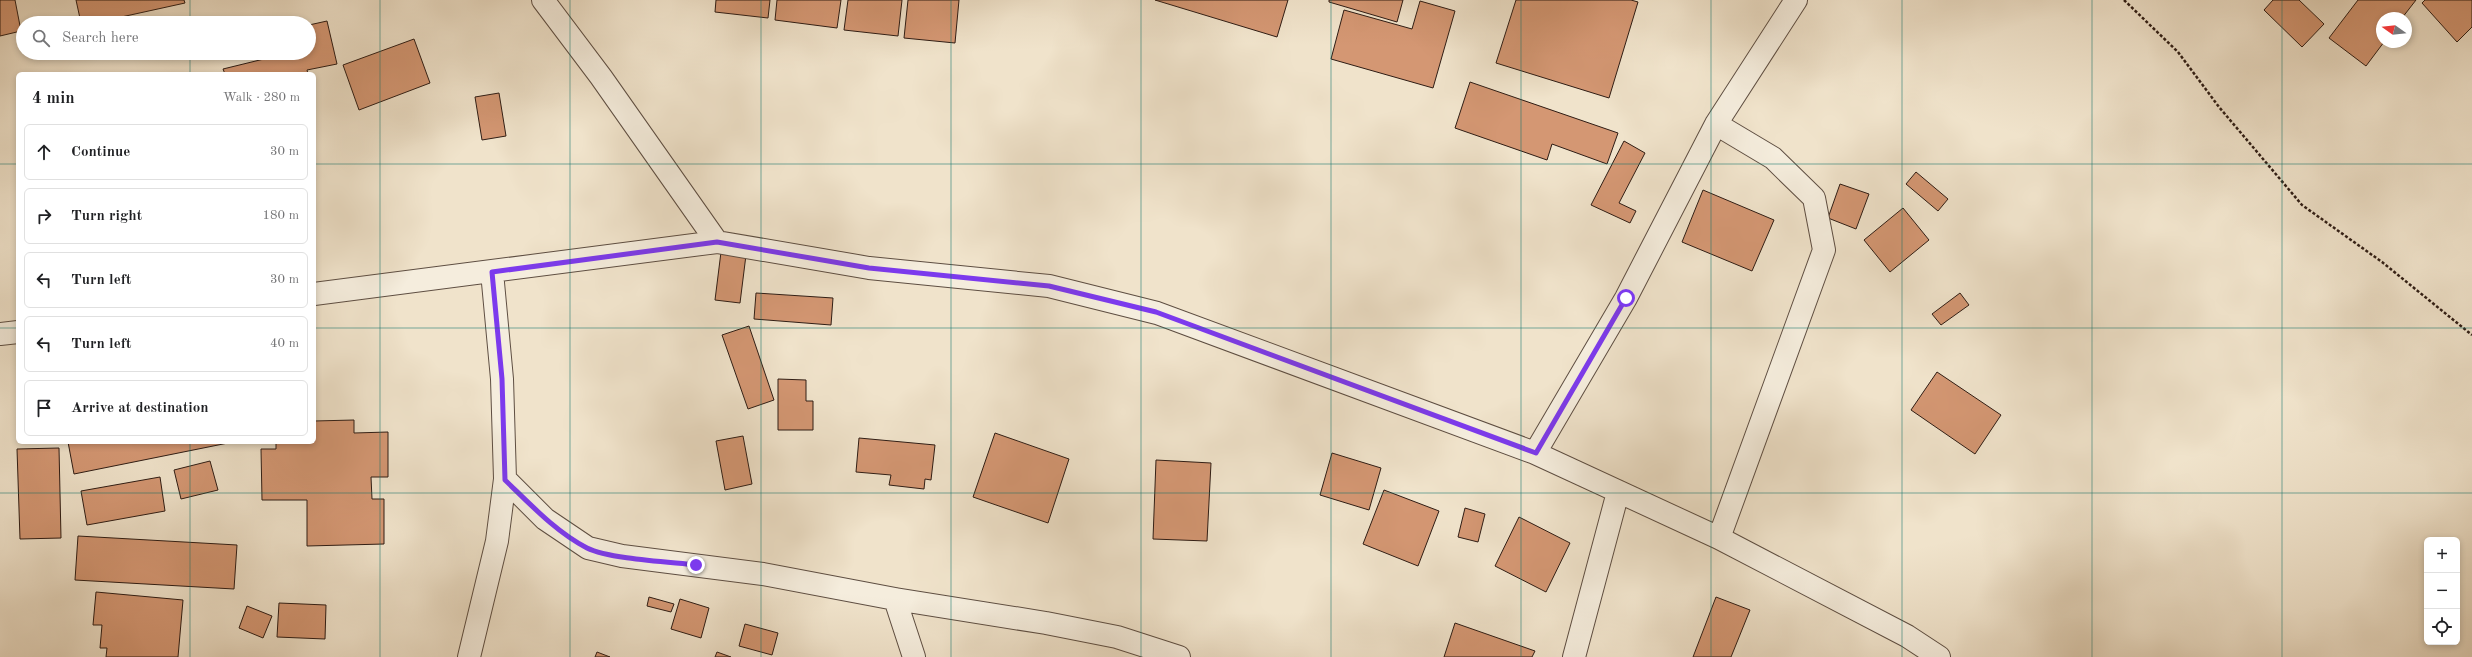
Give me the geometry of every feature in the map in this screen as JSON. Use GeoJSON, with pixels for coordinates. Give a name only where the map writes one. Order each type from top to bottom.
{"type":"FeatureCollection","features":[{"type":"Feature","properties":{"kind":"street"},"geometry":{"type":"LineString","coordinates":[[543,0],[601,77],[717,242]]}},
{"type":"Feature","properties":{"kind":"street"},"geometry":{"type":"LineString","coordinates":[[1536,453],[1626,298],[1716,124],[1796,0]]}},
{"type":"Feature","properties":{"kind":"street"},"geometry":{"type":"LineString","coordinates":[[1716,124],[1773,158],[1814,198],[1824,250],[1720,538]]}},
{"type":"Feature","properties":{"kind":"street"},"geometry":{"type":"LineString","coordinates":[[316,294],[717,242],[869,268],[1049,286],[1156,312],[1536,453],[1720,538],[1907,636],[1939,657]]}},
{"type":"Feature","properties":{"kind":"street"},"geometry":{"type":"LineString","coordinates":[[470,657],[497,541],[505,480],[502,379],[492,272]]}},
{"type":"Feature","properties":{"kind":"street"},"geometry":{"type":"LineString","coordinates":[[0,334],[16,332]]}},
{"type":"Feature","properties":{"kind":"street"},"geometry":{"type":"LineString","coordinates":[[505,480],[545,519],[588,548],[622,556],[763,574],[895,599],[1117,636],[1179,657]]}},
{"type":"Feature","properties":{"kind":"street"},"geometry":{"type":"LineString","coordinates":[[1574,657],[1618,492]]}},
{"type":"Feature","properties":{"kind":"street"},"geometry":{"type":"LineString","coordinates":[[895,599],[914,657]]}},
{"type":"Feature","properties":{"kind":"path"},"geometry":{"type":"LineString","coordinates":[[2124,0],[2178,52],[2219,107],[2302,205],[2382,262],[2472,335]]}},
{"type":"Feature","properties":{"kind":"building"},"geometry":{"type":"Polygon","coordinates":[[[0,0],[15,0],[18,16],[16,16],[16,32],[0,36],[0,0]]]}},
{"type":"Feature","properties":{"kind":"building"},"geometry":{"type":"Polygon","coordinates":[[[76,0],[184,0],[185,3],[126,16],[79,16],[76,0]]]}},
{"type":"Feature","properties":{"kind":"building"},"geometry":{"type":"Polygon","coordinates":[[[716,0],[770,0],[768,18],[715,12],[716,0]]]}},
{"type":"Feature","properties":{"kind":"building"},"geometry":{"type":"Polygon","coordinates":[[[777,0],[841,0],[837,28],[775,20],[777,0]]]}},
{"type":"Feature","properties":{"kind":"building"},"geometry":{"type":"Polygon","coordinates":[[[848,0],[902,0],[898,36],[844,30],[848,0]]]}},
{"type":"Feature","properties":{"kind":"building"},"geometry":{"type":"Polygon","coordinates":[[[908,0],[959,0],[955,43],[904,38],[908,0]]]}},
{"type":"Feature","properties":{"kind":"building"},"geometry":{"type":"Polygon","coordinates":[[[1155,0],[1288,0],[1277,37],[1155,0]]]}},
{"type":"Feature","properties":{"kind":"building"},"geometry":{"type":"Polygon","coordinates":[[[1329,0],[1403,0],[1397,22],[1329,2],[1329,0]]]}},
{"type":"Feature","properties":{"kind":"building"},"geometry":{"type":"Polygon","coordinates":[[[1516,0],[1631,0],[1638,2],[1609,98],[1496,63],[1516,0]]]}},
{"type":"Feature","properties":{"kind":"building"},"geometry":{"type":"Polygon","coordinates":[[[2273,0],[2299,0],[2324,24],[2302,47],[2264,10],[2273,0]]]}},
{"type":"Feature","properties":{"kind":"building"},"geometry":{"type":"Polygon","coordinates":[[[2358,0],[2416,0],[2407,12],[2376,12],[2376,48],[2380,48],[2366,66],[2329,38],[2358,0]]]}},
{"type":"Feature","properties":{"kind":"building"},"geometry":{"type":"Polygon","coordinates":[[[2425,0],[2472,0],[2472,27],[2457,42],[2422,3],[2425,0]]]}},
{"type":"Feature","properties":{"kind":"building"},"geometry":{"type":"Polygon","coordinates":[[[1420,1],[1455,11],[1433,88],[1331,59],[1344,10],[1412,29],[1420,1]]]}},
{"type":"Feature","properties":{"kind":"building"},"geometry":{"type":"Polygon","coordinates":[[[327,21],[337,64],[307,70],[308,72],[224,72],[223,69],[260,60],[316,60],[316,23],[327,21]]]}},
{"type":"Feature","properties":{"kind":"building"},"geometry":{"type":"Polygon","coordinates":[[[414,39],[430,83],[359,110],[343,65],[414,39]]]}},
{"type":"Feature","properties":{"kind":"building"},"geometry":{"type":"Polygon","coordinates":[[[1470,82],[1618,133],[1607,164],[1552,144],[1547,160],[1455,128],[1470,82]]]}},
{"type":"Feature","properties":{"kind":"building"},"geometry":{"type":"Polygon","coordinates":[[[499,93],[506,136],[482,140],[475,97],[499,93]]]}},
{"type":"Feature","properties":{"kind":"building"},"geometry":{"type":"Polygon","coordinates":[[[1624,141],[1645,153],[1619,203],[1636,211],[1630,223],[1591,205],[1624,141]]]}},
{"type":"Feature","properties":{"kind":"building"},"geometry":{"type":"Polygon","coordinates":[[[1916,172],[1948,199],[1938,211],[1906,184],[1916,172]]]}},
{"type":"Feature","properties":{"kind":"building"},"geometry":{"type":"Polygon","coordinates":[[[1840,184],[1869,194],[1856,229],[1828,218],[1840,184]]]}},
{"type":"Feature","properties":{"kind":"building"},"geometry":{"type":"Polygon","coordinates":[[[1703,190],[1774,220],[1752,271],[1682,242],[1703,190]]]}},
{"type":"Feature","properties":{"kind":"building"},"geometry":{"type":"Polygon","coordinates":[[[1903,208],[1929,240],[1890,272],[1864,240],[1903,208]]]}},
{"type":"Feature","properties":{"kind":"building"},"geometry":{"type":"Polygon","coordinates":[[[721,252],[746,255],[740,303],[715,300],[721,252]]]}},
{"type":"Feature","properties":{"kind":"building"},"geometry":{"type":"Polygon","coordinates":[[[756,293],[833,298],[831,325],[754,319],[756,293]]]}},
{"type":"Feature","properties":{"kind":"building"},"geometry":{"type":"Polygon","coordinates":[[[1960,293],[1969,305],[1941,325],[1932,314],[1960,293]]]}},
{"type":"Feature","properties":{"kind":"building"},"geometry":{"type":"Polygon","coordinates":[[[749,326],[774,400],[748,409],[722,335],[749,326]]]}},
{"type":"Feature","properties":{"kind":"building"},"geometry":{"type":"Polygon","coordinates":[[[1937,372],[2001,415],[1975,454],[1911,410],[1937,372]]]}},
{"type":"Feature","properties":{"kind":"building"},"geometry":{"type":"Polygon","coordinates":[[[778,379],[806,380],[806,401],[813,401],[813,430],[778,430],[778,379]]]}},
{"type":"Feature","properties":{"kind":"building"},"geometry":{"type":"Polygon","coordinates":[[[354,420],[354,433],[388,432],[388,477],[371,477],[372,499],[384,499],[384,544],[307,546],[307,500],[262,500],[261,449],[276,449],[276,444],[316,444],[316,421],[354,420]]]}},
{"type":"Feature","properties":{"kind":"building"},"geometry":{"type":"Polygon","coordinates":[[[995,433],[1069,459],[1048,523],[973,497],[995,433]]]}},
{"type":"Feature","properties":{"kind":"building"},"geometry":{"type":"Polygon","coordinates":[[[743,436],[752,484],[725,490],[716,441],[743,436]]]}},
{"type":"Feature","properties":{"kind":"building"},"geometry":{"type":"Polygon","coordinates":[[[859,438],[935,445],[931,480],[925,479],[924,489],[889,485],[891,475],[856,472],[859,438]]]}},
{"type":"Feature","properties":{"kind":"building"},"geometry":{"type":"Polygon","coordinates":[[[68,444],[223,444],[74,474],[68,444]]]}},
{"type":"Feature","properties":{"kind":"building"},"geometry":{"type":"Polygon","coordinates":[[[59,448],[61,538],[20,539],[17,449],[59,448]]]}},
{"type":"Feature","properties":{"kind":"building"},"geometry":{"type":"Polygon","coordinates":[[[1332,453],[1381,468],[1369,510],[1320,495],[1332,453]]]}},
{"type":"Feature","properties":{"kind":"building"},"geometry":{"type":"Polygon","coordinates":[[[1156,460],[1211,463],[1207,541],[1153,539],[1156,460]]]}},
{"type":"Feature","properties":{"kind":"building"},"geometry":{"type":"Polygon","coordinates":[[[210,461],[218,490],[181,499],[174,470],[210,461]]]}},
{"type":"Feature","properties":{"kind":"building"},"geometry":{"type":"Polygon","coordinates":[[[160,477],[165,511],[87,525],[81,491],[160,477]]]}},
{"type":"Feature","properties":{"kind":"building"},"geometry":{"type":"Polygon","coordinates":[[[1384,490],[1439,511],[1418,566],[1363,544],[1384,490]]]}},
{"type":"Feature","properties":{"kind":"building"},"geometry":{"type":"Polygon","coordinates":[[[1465,508],[1485,514],[1478,542],[1458,537],[1465,508]]]}},
{"type":"Feature","properties":{"kind":"building"},"geometry":{"type":"Polygon","coordinates":[[[1519,517],[1570,543],[1546,592],[1495,566],[1519,517]]]}},
{"type":"Feature","properties":{"kind":"building"},"geometry":{"type":"Polygon","coordinates":[[[78,536],[237,545],[234,589],[75,580],[78,536]]]}},
{"type":"Feature","properties":{"kind":"building"},"geometry":{"type":"Polygon","coordinates":[[[96,592],[183,600],[178,657],[106,657],[107,648],[100,648],[102,625],[93,625],[96,592]]]}},
{"type":"Feature","properties":{"kind":"building"},"geometry":{"type":"Polygon","coordinates":[[[649,597],[674,604],[671,612],[647,606],[649,597]]]}},
{"type":"Feature","properties":{"kind":"building"},"geometry":{"type":"Polygon","coordinates":[[[1716,597],[1750,610],[1731,657],[1693,657],[1716,597]]]}},
{"type":"Feature","properties":{"kind":"building"},"geometry":{"type":"Polygon","coordinates":[[[680,599],[709,608],[701,638],[671,629],[680,599]]]}},
{"type":"Feature","properties":{"kind":"building"},"geometry":{"type":"Polygon","coordinates":[[[279,603],[326,605],[325,639],[277,637],[279,603]]]}},
{"type":"Feature","properties":{"kind":"building"},"geometry":{"type":"Polygon","coordinates":[[[247,606],[272,616],[263,638],[239,628],[247,606]]]}},
{"type":"Feature","properties":{"kind":"building"},"geometry":{"type":"Polygon","coordinates":[[[1455,623],[1535,651],[1532,657],[1444,657],[1455,623]]]}},
{"type":"Feature","properties":{"kind":"building"},"geometry":{"type":"Polygon","coordinates":[[[745,624],[778,633],[772,655],[739,646],[745,624]]]}},
{"type":"Feature","properties":{"kind":"building"},"geometry":{"type":"Polygon","coordinates":[[[597,652],[610,657],[595,657],[597,652]]]}},
{"type":"Feature","properties":{"kind":"building"},"geometry":{"type":"Polygon","coordinates":[[[717,652],[731,657],[715,657],[717,652]]]}},
{"type":"Feature","properties":{"kind":"route"},"geometry":{"type":"LineString","coordinates":[[696,565],[622,556],[588,548],[545,519],[505,480],[502,379],[492,272],[717,242],[869,268],[1049,286],[1156,312],[1536,453],[1626,298]]}}]}
